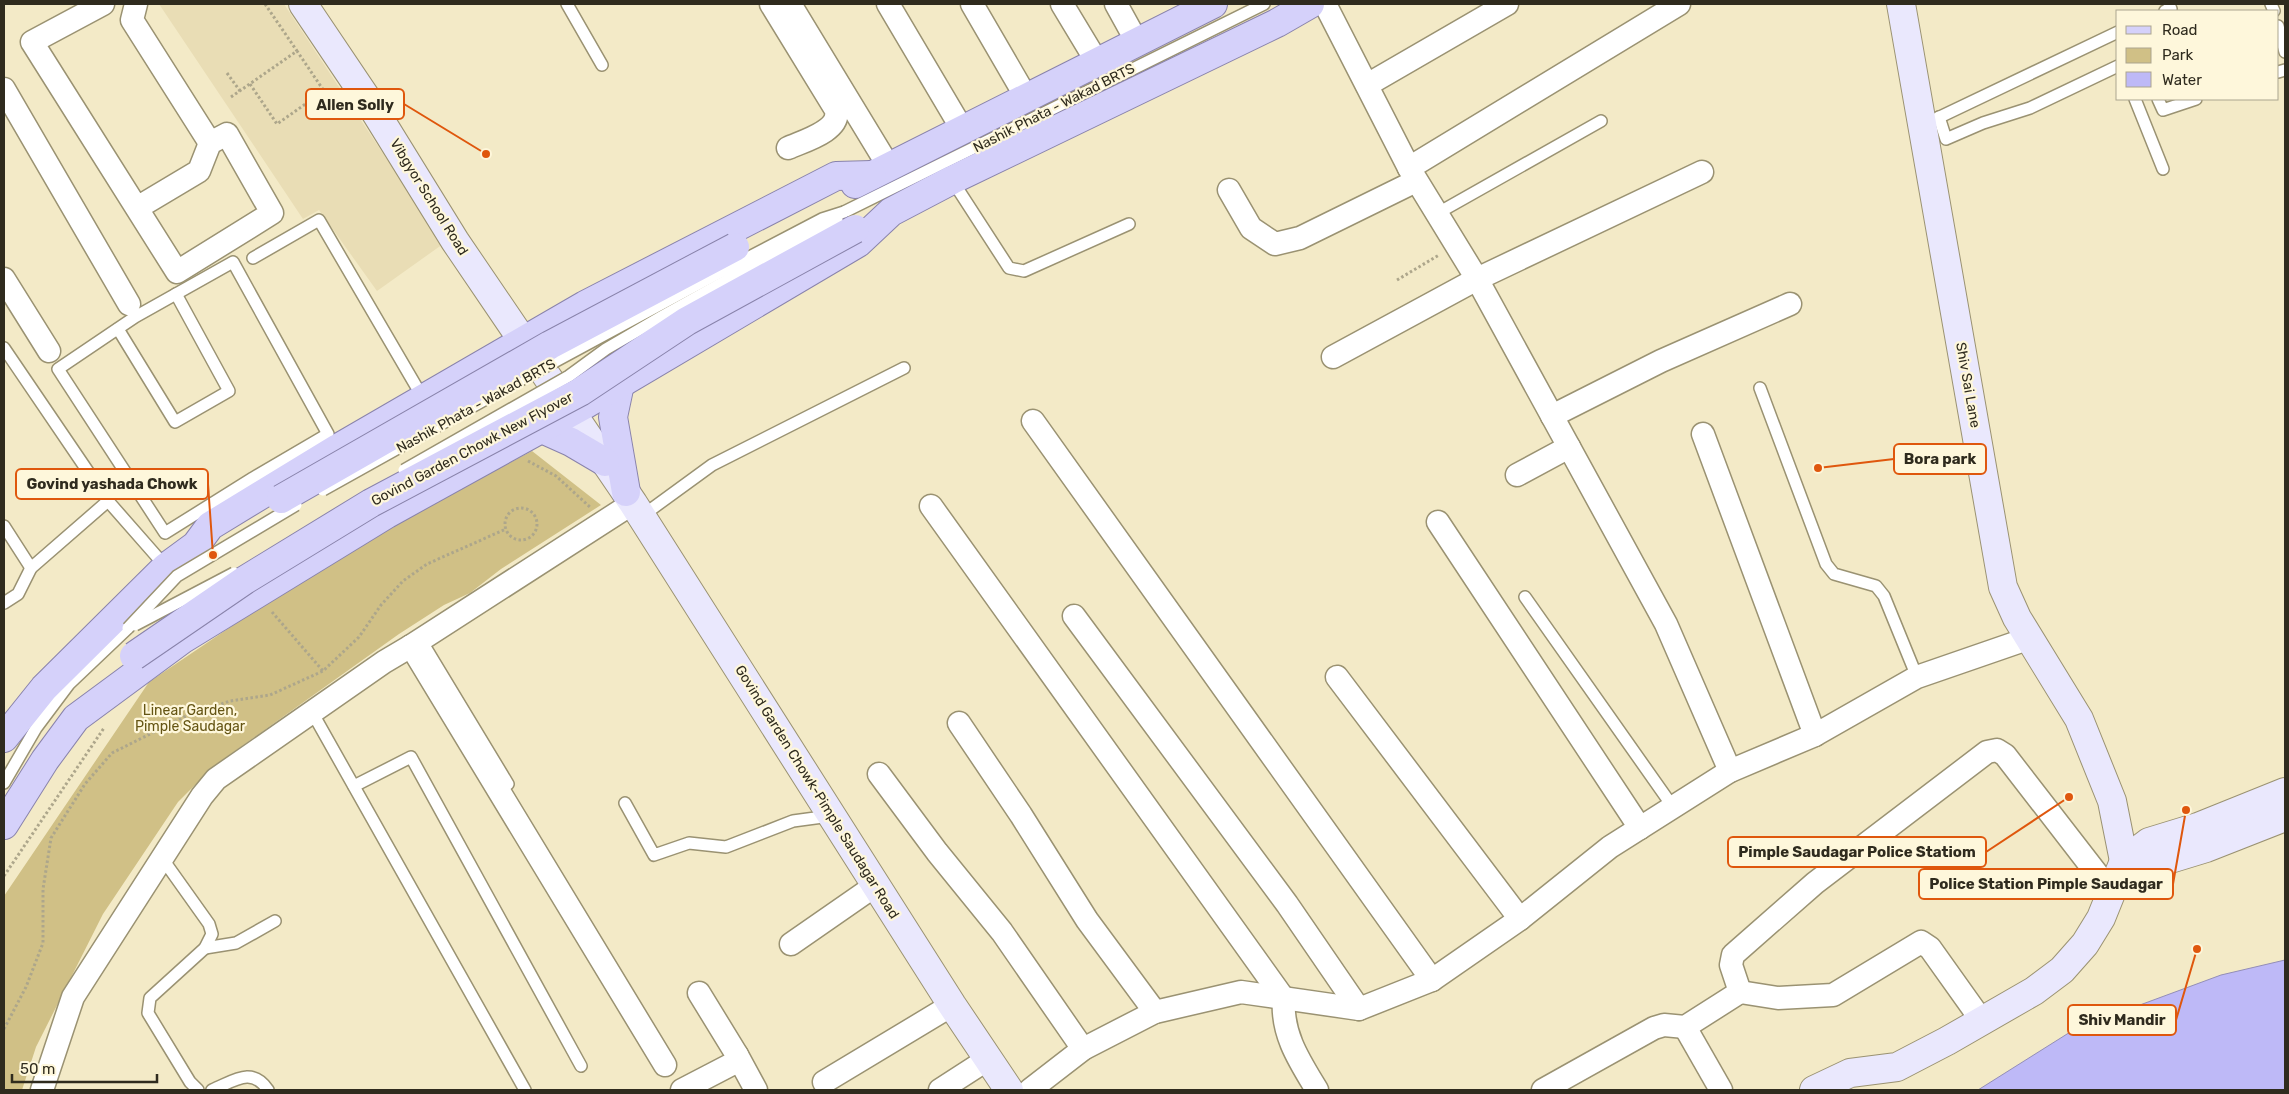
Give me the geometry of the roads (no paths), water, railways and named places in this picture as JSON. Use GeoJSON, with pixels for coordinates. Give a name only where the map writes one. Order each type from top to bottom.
{"type":"FeatureCollection","features":[{"type":"Feature","properties":{"kind":"main road","name":"Vibgyor School Road"},"geometry":{"type":"LineString","coordinates":[[303,4],[371,105],[455,240],[571,412]]}},
{"type":"Feature","properties":{"kind":"main road"},"geometry":{"type":"LineString","coordinates":[[265,490],[550,345],[880,171],[1213,4]]}},
{"type":"Feature","properties":{"kind":"main road"},"geometry":{"type":"LineString","coordinates":[[4,825],[45,760],[76,718],[191,634],[387,514],[542,429],[858,243],[891,212],[952,180],[1277,24],[1310,4]]}},
{"type":"Feature","properties":{"kind":"main road","name":"Shiv Sai Lane"},"geometry":{"type":"LineString","coordinates":[[1902,4],[1931,121],[2003,588],[2018,618],[2079,719],[2112,801],[2124,861]]}},
{"type":"Feature","properties":{"kind":"main road"},"geometry":{"type":"LineString","coordinates":[[4,738],[44,688],[166,567],[265,490],[585,305],[836,176],[880,171]]}},
{"type":"Feature","properties":{"kind":"main road","name":"Govind Garden Chowk New Flyover"},"geometry":{"type":"LineString","coordinates":[[76,718],[134,656],[245,580],[371,503],[580,392],[687,321],[849,220],[891,212]]}},
{"type":"Feature","properties":{"kind":"main road"},"geometry":{"type":"LineString","coordinates":[[620,384],[613,417],[634,504]]}},
{"type":"Feature","properties":{"kind":"main road","name":"Govind Garden Chowk-Pimple Saudagar Road"},"geometry":{"type":"LineString","coordinates":[[571,412],[634,504],[952,1005],[1009,1090]]}},
{"type":"Feature","properties":{"kind":"main road"},"geometry":{"type":"LineString","coordinates":[[542,429],[571,442],[605,462]]}},
{"type":"Feature","properties":{"kind":"main road"},"geometry":{"type":"LineString","coordinates":[[1826,1088],[1850,1073],[1896,1066],[1947,1041],[2034,990],[2062,970],[2085,944],[2101,918],[2124,861],[2149,842],[2198,827],[2285,792]]}},
{"type":"Feature","properties":{"kind":"main road"},"geometry":{"type":"LineString","coordinates":[[2124,861],[2157,863],[2206,848],[2285,817]]}},
{"type":"Feature","properties":{"kind":"main road"},"geometry":{"type":"LineString","coordinates":[[1874,1090],[1896,1066]]}},
{"type":"Feature","properties":{"kind":"street"},"geometry":{"type":"LineString","coordinates":[[103,4],[32,42],[177,272],[272,213],[227,134],[210,143],[199,171],[137,208]]}},
{"type":"Feature","properties":{"kind":"street"},"geometry":{"type":"LineString","coordinates":[[136,4],[132,20],[210,143]]}},
{"type":"Feature","properties":{"kind":"street"},"geometry":{"type":"LineString","coordinates":[[771,4],[838,116],[834,124],[828,129],[788,148]]}},
{"type":"Feature","properties":{"kind":"street"},"geometry":{"type":"LineString","coordinates":[[790,4],[880,171]]}},
{"type":"Feature","properties":{"kind":"street"},"geometry":{"type":"LineString","coordinates":[[888,4],[962,129]]}},
{"type":"Feature","properties":{"kind":"street"},"geometry":{"type":"LineString","coordinates":[[972,4],[1026,97]]}},
{"type":"Feature","properties":{"kind":"street"},"geometry":{"type":"LineString","coordinates":[[1062,4],[1097,62]]}},
{"type":"Feature","properties":{"kind":"street"},"geometry":{"type":"LineString","coordinates":[[1116,4],[1137,42]]}},
{"type":"Feature","properties":{"kind":"street"},"geometry":{"type":"LineString","coordinates":[[1326,4],[1412,175],[1438,213],[1477,279],[1666,624],[1730,771]]}},
{"type":"Feature","properties":{"kind":"street"},"geometry":{"type":"LineString","coordinates":[[1367,85],[1507,4]]}},
{"type":"Feature","properties":{"kind":"street"},"geometry":{"type":"LineString","coordinates":[[1229,190],[1251,228],[1275,244],[1300,238],[1412,175],[1679,4]]}},
{"type":"Feature","properties":{"kind":"street"},"geometry":{"type":"LineString","coordinates":[[4,89],[129,304]]}},
{"type":"Feature","properties":{"kind":"street"},"geometry":{"type":"LineString","coordinates":[[1333,357],[1477,279],[1702,172]]}},
{"type":"Feature","properties":{"kind":"street"},"geometry":{"type":"LineString","coordinates":[[4,279],[49,351]]}},
{"type":"Feature","properties":{"kind":"street"},"geometry":{"type":"LineString","coordinates":[[1552,416],[1660,361],[1790,304]]}},
{"type":"Feature","properties":{"kind":"street"},"geometry":{"type":"LineString","coordinates":[[1033,421],[1432,980]]}},
{"type":"Feature","properties":{"kind":"street"},"geometry":{"type":"LineString","coordinates":[[1704,434],[1815,735]]}},
{"type":"Feature","properties":{"kind":"street"},"geometry":{"type":"LineString","coordinates":[[1517,475],[1569,447]]}},
{"type":"Feature","properties":{"kind":"street"},"geometry":{"type":"LineString","coordinates":[[42,1090],[72,997],[202,796],[216,779],[384,662],[605,520],[634,504]]}},
{"type":"Feature","properties":{"kind":"street"},"geometry":{"type":"LineString","coordinates":[[931,506],[1284,999],[1282,1016],[1286,1031],[1300,1062],[1317,1090]]}},
{"type":"Feature","properties":{"kind":"street"},"geometry":{"type":"LineString","coordinates":[[1438,522],[1640,828]]}},
{"type":"Feature","properties":{"kind":"street"},"geometry":{"type":"LineString","coordinates":[[1074,616],[1287,904],[1359,1009]]}},
{"type":"Feature","properties":{"kind":"street"},"geometry":{"type":"LineString","coordinates":[[1030,1090],[1084,1049],[1155,1012],[1241,992],[1359,1009],[1432,980],[1520,920],[1610,847],[1730,771],[1815,735],[1917,678],[2030,638]]}},
{"type":"Feature","properties":{"kind":"street"},"geometry":{"type":"LineString","coordinates":[[416,643],[665,1065]]}},
{"type":"Feature","properties":{"kind":"street"},"geometry":{"type":"LineString","coordinates":[[1337,677],[1520,920]]}},
{"type":"Feature","properties":{"kind":"street"},"geometry":{"type":"LineString","coordinates":[[959,723],[1087,920],[1155,1012]]}},
{"type":"Feature","properties":{"kind":"street"},"geometry":{"type":"LineString","coordinates":[[1740,992],[1731,965],[1734,955],[1815,882],[1987,752],[1997,750],[2005,755],[2111,892]]}},
{"type":"Feature","properties":{"kind":"street"},"geometry":{"type":"LineString","coordinates":[[879,774],[937,852],[1002,932],[1084,1049]]}},
{"type":"Feature","properties":{"kind":"street"},"geometry":{"type":"LineString","coordinates":[[791,944],[876,885]]}},
{"type":"Feature","properties":{"kind":"street"},"geometry":{"type":"LineString","coordinates":[[1543,1090],[1654,1028],[1664,1025],[1685,1027],[1740,992],[1778,998],[1833,995],[1921,942],[1930,948],[1982,1021]]}},
{"type":"Feature","properties":{"kind":"street"},"geometry":{"type":"LineString","coordinates":[[699,993],[756,1090]]}},
{"type":"Feature","properties":{"kind":"street"},"geometry":{"type":"LineString","coordinates":[[824,1082],[952,1005]]}},
{"type":"Feature","properties":{"kind":"street"},"geometry":{"type":"LineString","coordinates":[[1685,1027],[1721,1090]]}},
{"type":"Feature","properties":{"kind":"street"},"geometry":{"type":"LineString","coordinates":[[682,1090],[734,1063],[737,1055]]}},
{"type":"Feature","properties":{"kind":"street"},"geometry":{"type":"LineString","coordinates":[[940,1090],[988,1059]]}},
{"type":"Feature","properties":{"kind":"lane"},"geometry":{"type":"LineString","coordinates":[[567,4],[602,65]]}},
{"type":"Feature","properties":{"kind":"lane","name":"Nashik Phata - Wakad BRTS"},"geometry":{"type":"LineString","coordinates":[[392,477],[569,376],[606,349],[661,317],[834,221],[849,220],[1264,4]]}},
{"type":"Feature","properties":{"kind":"lane"},"geometry":{"type":"LineString","coordinates":[[2279,30],[2285,52]]}},
{"type":"Feature","properties":{"kind":"lane"},"geometry":{"type":"LineString","coordinates":[[2116,33],[1931,121],[1946,140],[1983,123],[2030,108],[2116,67]]}},
{"type":"Feature","properties":{"kind":"lane"},"geometry":{"type":"LineString","coordinates":[[2135,100],[2162,169]]}},
{"type":"Feature","properties":{"kind":"lane"},"geometry":{"type":"LineString","coordinates":[[2158,100],[2163,110],[2193,100]]}},
{"type":"Feature","properties":{"kind":"lane"},"geometry":{"type":"LineString","coordinates":[[1438,213],[1601,121]]}},
{"type":"Feature","properties":{"kind":"lane"},"geometry":{"type":"LineString","coordinates":[[952,180],[1009,268],[1017,271],[1024,271],[1129,224]]}},
{"type":"Feature","properties":{"kind":"lane","name":"Nashik Phata - Wakad BRTS"},"geometry":{"type":"LineString","coordinates":[[4,783],[36,728],[69,684],[128,628],[178,576],[313,496],[504,389],[715,275],[822,219],[849,220]]}},
{"type":"Feature","properties":{"kind":"lane"},"geometry":{"type":"LineString","coordinates":[[253,258],[319,220],[423,398]]}},
{"type":"Feature","properties":{"kind":"lane"},"geometry":{"type":"LineString","coordinates":[[233,262],[328,434],[265,490],[165,533],[58,369],[118,329],[176,294],[233,262]]}},
{"type":"Feature","properties":{"kind":"lane"},"geometry":{"type":"LineString","coordinates":[[118,329],[175,422],[229,390],[176,294]]}},
{"type":"Feature","properties":{"kind":"lane"},"geometry":{"type":"LineString","coordinates":[[4,348],[108,501],[166,567]]}},
{"type":"Feature","properties":{"kind":"lane"},"geometry":{"type":"LineString","coordinates":[[634,504],[904,368]]}},
{"type":"Feature","properties":{"kind":"lane"},"geometry":{"type":"LineString","coordinates":[[1760,388],[1826,564],[1834,574],[1876,586],[1884,596],[1917,678]]}},
{"type":"Feature","properties":{"kind":"lane"},"geometry":{"type":"LineString","coordinates":[[4,602],[18,594],[31,568],[108,501]]}},
{"type":"Feature","properties":{"kind":"lane","name":"Nashik Phata - Wakad BRTS"},"geometry":{"type":"LineString","coordinates":[[128,628],[258,559],[332,513]]}},
{"type":"Feature","properties":{"kind":"lane"},"geometry":{"type":"LineString","coordinates":[[4,526],[31,568]]}},
{"type":"Feature","properties":{"kind":"lane"},"geometry":{"type":"LineString","coordinates":[[1525,597],[1672,808]]}},
{"type":"Feature","properties":{"kind":"lane"},"geometry":{"type":"LineString","coordinates":[[416,643],[532,824]]}},
{"type":"Feature","properties":{"kind":"lane"},"geometry":{"type":"LineString","coordinates":[[312,712],[525,1090]]}},
{"type":"Feature","properties":{"kind":"lane"},"geometry":{"type":"LineString","coordinates":[[354,786],[411,757],[582,1066]]}},
{"type":"Feature","properties":{"kind":"lane"},"geometry":{"type":"LineString","coordinates":[[625,803],[654,855],[689,843],[726,847],[794,821],[832,815]]}},
{"type":"Feature","properties":{"kind":"lane"},"geometry":{"type":"LineString","coordinates":[[162,858],[209,924],[212,934],[205,948],[157,990],[147,1005],[148,1013],[190,1082],[198,1090]]}},
{"type":"Feature","properties":{"kind":"lane"},"geometry":{"type":"LineString","coordinates":[[205,948],[236,943],[275,921]]}},
{"type":"Feature","properties":{"kind":"lane"},"geometry":{"type":"LineString","coordinates":[[212,1090],[250,1076],[257,1078],[268,1090]]}},
{"type":"Feature","properties":{"kind":"water"},"geometry":{"type":"Polygon","coordinates":[[[2285,960],[2285,1090],[1978,1090],[2075,1029],[2221,975],[2285,960]]]}},
{"type":"Feature","properties":{"kind":"place","name":"Allen Solly"},"geometry":{"type":"Point","coordinates":[486,154]}},
{"type":"Feature","properties":{"kind":"place","name":"Bora park"},"geometry":{"type":"Point","coordinates":[1818,468]}},
{"type":"Feature","properties":{"kind":"place","name":"Govind yashada Chowk"},"geometry":{"type":"Point","coordinates":[213,555]}},
{"type":"Feature","properties":{"kind":"place","name":"Pimple Saudagar Police Statiom"},"geometry":{"type":"Point","coordinates":[2069,797]}},
{"type":"Feature","properties":{"kind":"place","name":"Police Station Pimple Saudagar"},"geometry":{"type":"Point","coordinates":[2186,810]}},
{"type":"Feature","properties":{"kind":"place","name":"Shiv Mandir"},"geometry":{"type":"Point","coordinates":[2197,949]}},
{"type":"Feature","properties":{"kind":"park label","name":"Linear Garden, Pimple Saudagar"},"geometry":{"type":"Point","coordinates":[190,718]}}]}
